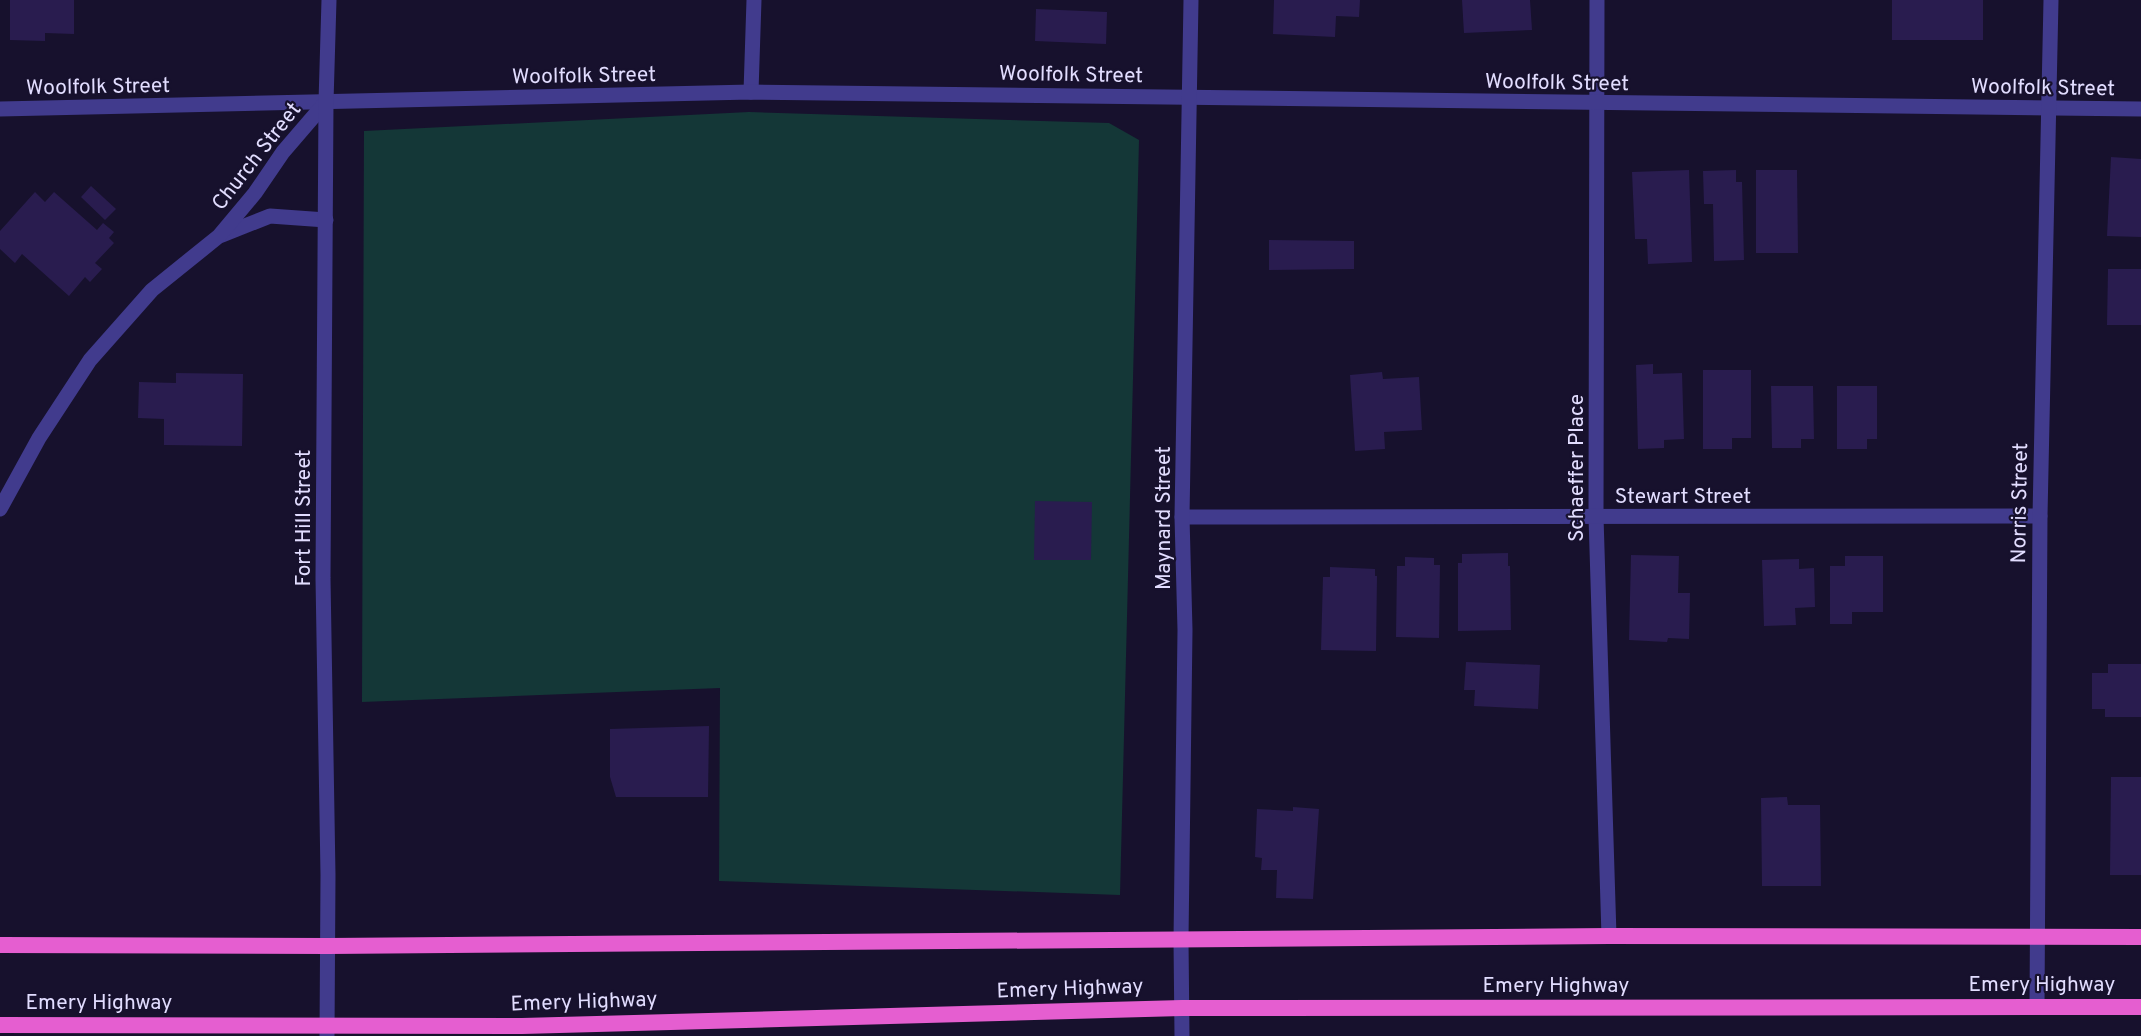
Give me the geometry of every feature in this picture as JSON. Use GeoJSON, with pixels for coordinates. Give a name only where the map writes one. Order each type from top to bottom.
{"type":"FeatureCollection","features":[{"type":"Feature","properties":{"kind":"highway"},"geometry":{"type":"LineString","coordinates":[[0,945],[328,946],[1609,936],[2141,937]]}},
{"type":"Feature","properties":{"kind":"highway","name":"Emery Highway"},"geometry":{"type":"LineString","coordinates":[[0,1025],[327,1030],[1182,1008],[2141,1007]]}},
{"type":"Feature","properties":{"kind":"street","name":"Fort Hill Street"},"geometry":{"type":"LineString","coordinates":[[327,1030],[323,578],[326,102],[329,0]]}},
{"type":"Feature","properties":{"kind":"street"},"geometry":{"type":"LineString","coordinates":[[751,92],[754,0]]}},
{"type":"Feature","properties":{"kind":"street","name":"Maynard Street"},"geometry":{"type":"LineString","coordinates":[[1182,1036],[1185,630],[1182,518],[1191,0]]}},
{"type":"Feature","properties":{"kind":"street","name":"Schaeffer Place"},"geometry":{"type":"LineString","coordinates":[[1597,0],[1596,518],[1609,936]]}},
{"type":"Feature","properties":{"kind":"street","name":"Norris Street"},"geometry":{"type":"LineString","coordinates":[[2037,1006],[2040,516],[2051,0]]}},
{"type":"Feature","properties":{"kind":"street","name":"Woolfolk Street"},"geometry":{"type":"LineString","coordinates":[[0,109],[751,92],[2141,109]]}},
{"type":"Feature","properties":{"kind":"street","name":"Church Street"},"geometry":{"type":"LineString","coordinates":[[0,509],[39,438],[90,360],[152,290],[219,236],[255,193],[283,152],[326,102]]}},
{"type":"Feature","properties":{"kind":"street","name":"Church Street"},"geometry":{"type":"LineString","coordinates":[[219,236],[270,216],[326,220]]}},
{"type":"Feature","properties":{"kind":"street","name":"Stewart Street"},"geometry":{"type":"LineString","coordinates":[[1182,518],[2040,516]]}},
{"type":"Feature","properties":{"kind":"green space"},"geometry":{"type":"Polygon","coordinates":[[[749,112],[1109,123],[1139,140],[1120,895],[719,881],[720,688],[362,702],[364,131],[749,112]]]}},
{"type":"Feature","properties":{"kind":"building"},"geometry":{"type":"Polygon","coordinates":[[[10,0],[74,0],[74,34],[45,33],[45,41],[10,40],[10,0]]]}},
{"type":"Feature","properties":{"kind":"building"},"geometry":{"type":"Polygon","coordinates":[[[1274,0],[1360,0],[1359,17],[1336,16],[1335,37],[1273,34],[1274,0]]]}},
{"type":"Feature","properties":{"kind":"building"},"geometry":{"type":"Polygon","coordinates":[[[1462,0],[1530,0],[1532,30],[1464,33],[1462,0]]]}},
{"type":"Feature","properties":{"kind":"building"},"geometry":{"type":"Polygon","coordinates":[[[1892,0],[1983,0],[1983,40],[1892,40],[1892,0]]]}},
{"type":"Feature","properties":{"kind":"building"},"geometry":{"type":"Polygon","coordinates":[[[1036,9],[1107,12],[1106,44],[1035,41],[1036,9]]]}},
{"type":"Feature","properties":{"kind":"building"},"geometry":{"type":"Polygon","coordinates":[[[2111,157],[2141,159],[2141,237],[2107,236],[2111,157]]]}},
{"type":"Feature","properties":{"kind":"building"},"geometry":{"type":"Polygon","coordinates":[[[1689,170],[1692,262],[1648,264],[1647,239],[1635,239],[1632,172],[1689,170]]]}},
{"type":"Feature","properties":{"kind":"building"},"geometry":{"type":"Polygon","coordinates":[[[1736,170],[1736,182],[1742,182],[1744,260],[1714,261],[1713,204],[1704,204],[1703,171],[1736,170]]]}},
{"type":"Feature","properties":{"kind":"building"},"geometry":{"type":"Polygon","coordinates":[[[1756,170],[1797,170],[1798,253],[1756,253],[1756,170]]]}},
{"type":"Feature","properties":{"kind":"building"},"geometry":{"type":"Polygon","coordinates":[[[91,186],[116,209],[105,220],[81,197],[91,186]]]}},
{"type":"Feature","properties":{"kind":"building"},"geometry":{"type":"Polygon","coordinates":[[[35,192],[45,202],[54,192],[97,230],[103,223],[114,232],[109,238],[114,243],[95,263],[102,269],[90,282],[85,277],[69,296],[22,254],[15,263],[0,249],[0,231],[35,192]]]}},
{"type":"Feature","properties":{"kind":"building"},"geometry":{"type":"Polygon","coordinates":[[[1269,240],[1354,241],[1354,269],[1269,270],[1269,240]]]}},
{"type":"Feature","properties":{"kind":"building"},"geometry":{"type":"Polygon","coordinates":[[[2108,269],[2141,269],[2141,325],[2107,325],[2108,269]]]}},
{"type":"Feature","properties":{"kind":"building"},"geometry":{"type":"Polygon","coordinates":[[[1653,364],[1653,374],[1682,373],[1684,439],[1664,440],[1664,448],[1638,449],[1636,365],[1653,364]]]}},
{"type":"Feature","properties":{"kind":"building"},"geometry":{"type":"Polygon","coordinates":[[[1703,370],[1751,370],[1751,438],[1732,438],[1732,449],[1703,449],[1703,370]]]}},
{"type":"Feature","properties":{"kind":"building"},"geometry":{"type":"Polygon","coordinates":[[[1382,372],[1383,379],[1419,377],[1422,430],[1384,432],[1385,449],[1355,451],[1350,375],[1382,372]]]}},
{"type":"Feature","properties":{"kind":"building"},"geometry":{"type":"Polygon","coordinates":[[[176,373],[243,374],[242,446],[164,445],[164,419],[138,418],[139,382],[176,383],[176,373]]]}},
{"type":"Feature","properties":{"kind":"building"},"geometry":{"type":"Polygon","coordinates":[[[1771,386],[1813,386],[1814,439],[1801,439],[1801,448],[1772,448],[1771,386]]]}},
{"type":"Feature","properties":{"kind":"building"},"geometry":{"type":"Polygon","coordinates":[[[1837,386],[1877,386],[1877,439],[1867,439],[1867,449],[1837,449],[1837,386]]]}},
{"type":"Feature","properties":{"kind":"building"},"geometry":{"type":"Polygon","coordinates":[[[1035,501],[1092,502],[1091,560],[1034,560],[1035,501]]]}},
{"type":"Feature","properties":{"kind":"building"},"geometry":{"type":"Polygon","coordinates":[[[1508,553],[1511,630],[1458,631],[1458,563],[1462,563],[1462,554],[1508,553]]]}},
{"type":"Feature","properties":{"kind":"building"},"geometry":{"type":"Polygon","coordinates":[[[1631,555],[1679,556],[1678,593],[1690,593],[1689,639],[1668,638],[1667,642],[1629,640],[1631,555]]]}},
{"type":"Feature","properties":{"kind":"building"},"geometry":{"type":"Polygon","coordinates":[[[1845,556],[1883,556],[1883,612],[1852,612],[1852,624],[1830,624],[1830,566],[1845,566],[1845,556]]]}},
{"type":"Feature","properties":{"kind":"building"},"geometry":{"type":"Polygon","coordinates":[[[1405,557],[1434,558],[1434,565],[1440,565],[1439,638],[1396,637],[1397,566],[1405,566],[1405,557]]]}},
{"type":"Feature","properties":{"kind":"building"},"geometry":{"type":"Polygon","coordinates":[[[1799,559],[1799,569],[1814,568],[1815,607],[1795,608],[1796,625],[1764,626],[1762,560],[1799,559]]]}},
{"type":"Feature","properties":{"kind":"building"},"geometry":{"type":"Polygon","coordinates":[[[1330,567],[1375,569],[1375,576],[1377,576],[1376,651],[1321,650],[1323,577],[1330,577],[1330,567]]]}},
{"type":"Feature","properties":{"kind":"building"},"geometry":{"type":"Polygon","coordinates":[[[1466,662],[1540,665],[1538,709],[1474,706],[1475,690],[1464,690],[1466,662]]]}},
{"type":"Feature","properties":{"kind":"building"},"geometry":{"type":"Polygon","coordinates":[[[2108,664],[2141,664],[2141,717],[2105,717],[2105,709],[2092,709],[2092,673],[2108,673],[2108,664]]]}},
{"type":"Feature","properties":{"kind":"building"},"geometry":{"type":"Polygon","coordinates":[[[709,726],[708,797],[616,797],[610,777],[610,729],[709,726]]]}},
{"type":"Feature","properties":{"kind":"building"},"geometry":{"type":"Polygon","coordinates":[[[2111,777],[2141,777],[2141,875],[2110,875],[2111,777]]]}},
{"type":"Feature","properties":{"kind":"building"},"geometry":{"type":"Polygon","coordinates":[[[1787,797],[1788,805],[1820,805],[1821,886],[1762,886],[1761,798],[1787,797]]]}},
{"type":"Feature","properties":{"kind":"building"},"geometry":{"type":"Polygon","coordinates":[[[1293,807],[1319,809],[1313,899],[1276,898],[1277,870],[1261,870],[1262,858],[1255,857],[1257,809],[1293,811],[1293,807]]]}}]}
